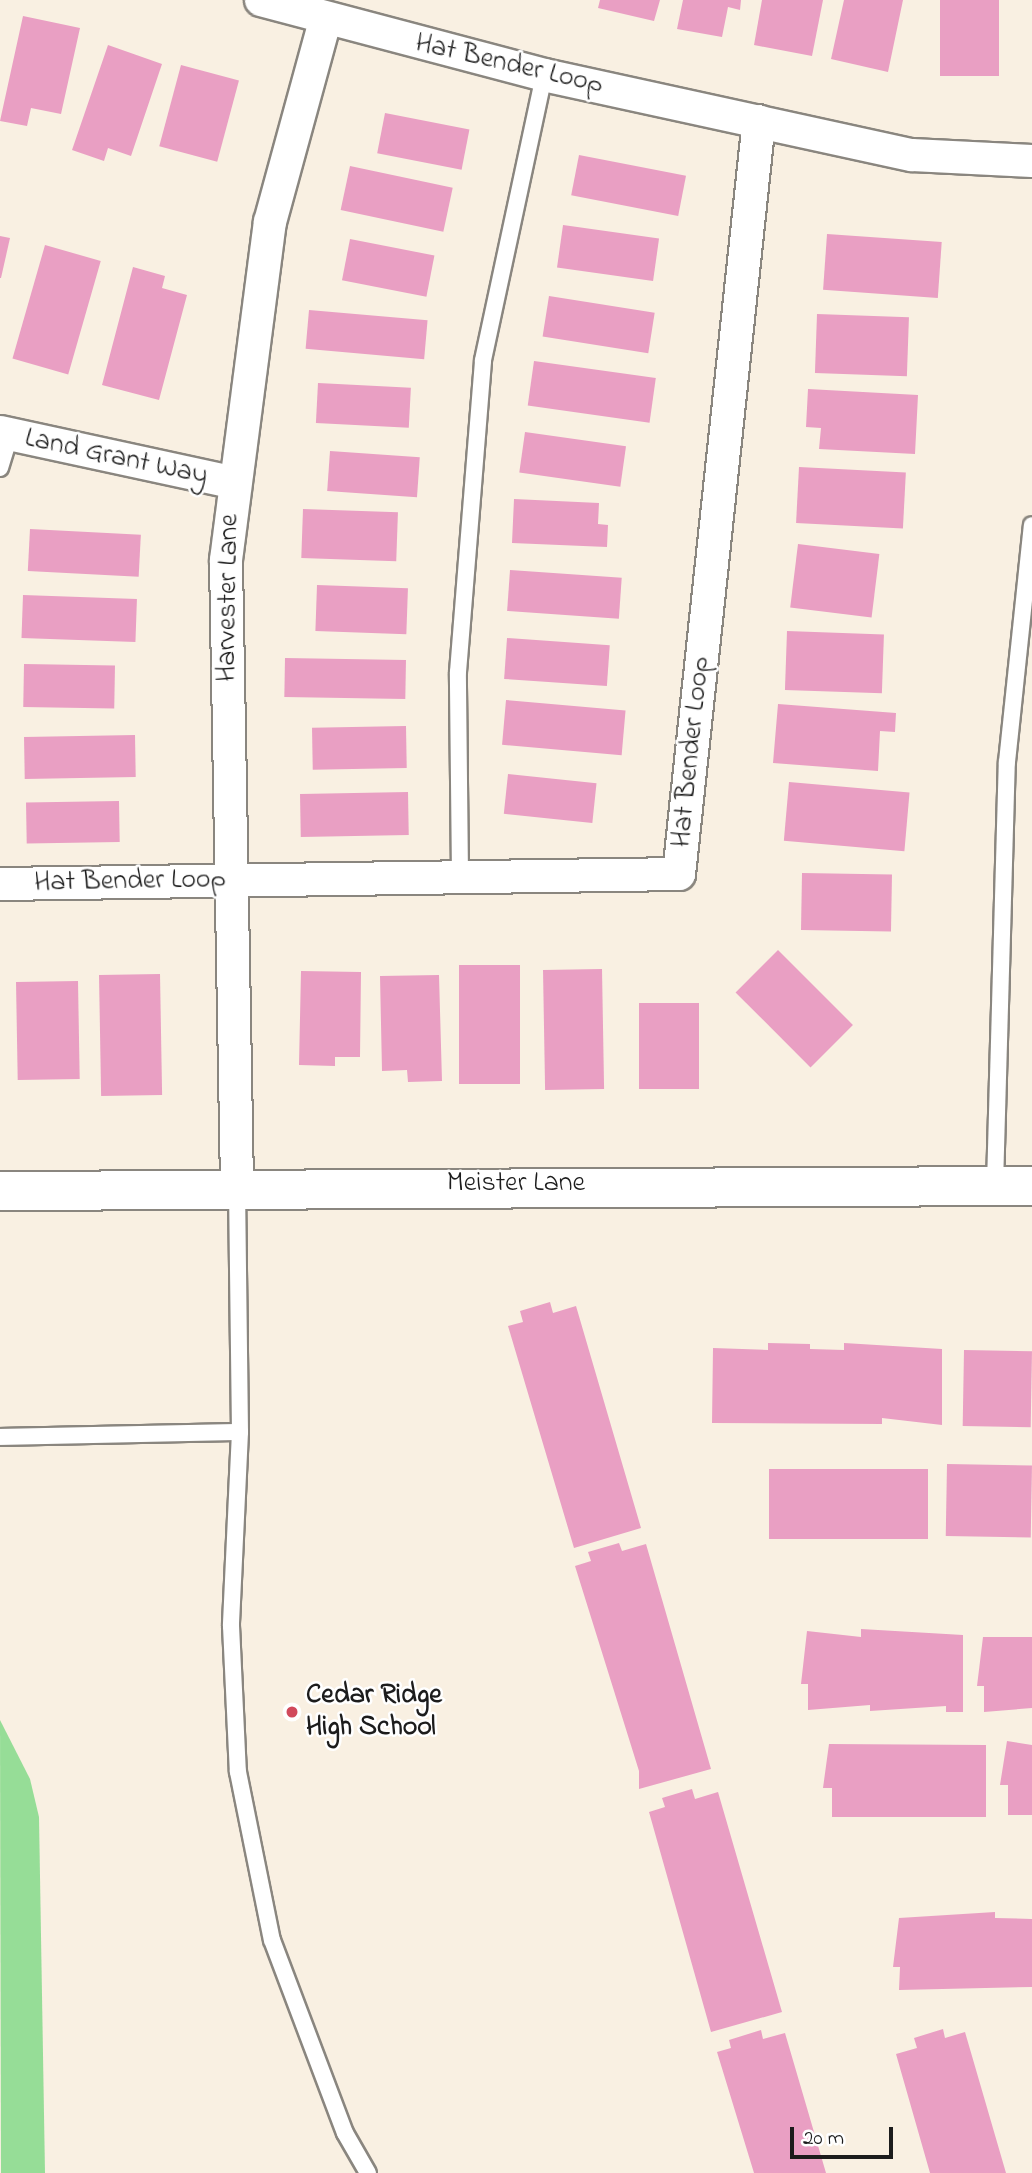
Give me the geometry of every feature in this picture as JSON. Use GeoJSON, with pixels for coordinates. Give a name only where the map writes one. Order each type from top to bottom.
{"type":"FeatureCollection","features":[{"type":"Feature","properties":{"kind":"street","name":"Hat Bender Loop"},"geometry":{"type":"LineString","coordinates":[[261,0],[325,21],[544,75],[912,155],[1032,161]]}},
{"type":"Feature","properties":{"kind":"street","name":"Harvester Lane"},"geometry":{"type":"LineString","coordinates":[[237,1185],[227,881],[226,560],[233,482],[270,222],[325,21]]}},
{"type":"Feature","properties":{"kind":"street","name":"Hat Bender Loop"},"geometry":{"type":"LineString","coordinates":[[0,884],[679,874],[759,121]]}},
{"type":"Feature","properties":{"kind":"street","name":"Land Grant Way"},"geometry":{"type":"LineString","coordinates":[[5,434],[233,482]]}},
{"type":"Feature","properties":{"kind":"street","name":"Meister Lane"},"geometry":{"type":"LineString","coordinates":[[0,1191],[237,1185],[1014,1186]]}},
{"type":"Feature","properties":{"kind":"lane"},"geometry":{"type":"LineString","coordinates":[[460,877],[458,672],[483,360],[544,75]]}},
{"type":"Feature","properties":{"kind":"lane"},"geometry":{"type":"LineString","coordinates":[[0,468],[5,434]]}},
{"type":"Feature","properties":{"kind":"lane"},"geometry":{"type":"LineString","coordinates":[[1014,1186],[1007,762],[1027,620],[1032,525]]}},
{"type":"Feature","properties":{"kind":"lane"},"geometry":{"type":"LineString","coordinates":[[237,1185],[240,1432],[231,1626],[238,1772],[272,1940],[345,2133],[368,2173]]}},
{"type":"Feature","properties":{"kind":"lane"},"geometry":{"type":"LineString","coordinates":[[0,1437],[240,1432]]}},
{"type":"Feature","properties":{"kind":"green space"},"geometry":{"type":"Polygon","coordinates":[[[0,1720],[30,1779],[39,1817],[45,2173],[1,2173],[0,1720]]]}},
{"type":"Feature","properties":{"kind":"building"},"geometry":{"type":"Polygon","coordinates":[[[600,0],[660,0],[654,21],[598,8],[600,0]]]}},
{"type":"Feature","properties":{"kind":"building"},"geometry":{"type":"Polygon","coordinates":[[[683,0],[741,0],[740,10],[728,7],[722,37],[677,29],[683,0]]]}},
{"type":"Feature","properties":{"kind":"building"},"geometry":{"type":"Polygon","coordinates":[[[762,0],[823,0],[812,56],[754,45],[762,0]]]}},
{"type":"Feature","properties":{"kind":"building"},"geometry":{"type":"Polygon","coordinates":[[[844,0],[903,0],[888,72],[831,59],[844,0]]]}},
{"type":"Feature","properties":{"kind":"building"},"geometry":{"type":"Polygon","coordinates":[[[940,0],[999,0],[999,76],[940,76],[940,0]]]}},
{"type":"Feature","properties":{"kind":"building"},"geometry":{"type":"Polygon","coordinates":[[[23,16],[80,28],[61,114],[31,108],[27,126],[0,121],[23,16]]]}},
{"type":"Feature","properties":{"kind":"building"},"geometry":{"type":"Polygon","coordinates":[[[108,45],[162,64],[131,156],[108,148],[104,161],[72,150],[108,45]]]}},
{"type":"Feature","properties":{"kind":"building"},"geometry":{"type":"Polygon","coordinates":[[[181,65],[239,81],[217,162],[159,146],[181,65]]]}},
{"type":"Feature","properties":{"kind":"building"},"geometry":{"type":"Polygon","coordinates":[[[385,113],[469,129],[462,170],[377,153],[385,113]]]}},
{"type":"Feature","properties":{"kind":"building"},"geometry":{"type":"Polygon","coordinates":[[[579,155],[686,176],[678,216],[571,195],[579,155]]]}},
{"type":"Feature","properties":{"kind":"building"},"geometry":{"type":"Polygon","coordinates":[[[350,166],[453,188],[443,232],[341,210],[350,166]]]}},
{"type":"Feature","properties":{"kind":"building"},"geometry":{"type":"Polygon","coordinates":[[[563,225],[659,238],[653,281],[557,268],[563,225]]]}},
{"type":"Feature","properties":{"kind":"building"},"geometry":{"type":"Polygon","coordinates":[[[827,234],[942,242],[938,298],[823,290],[827,234]]]}},
{"type":"Feature","properties":{"kind":"building"},"geometry":{"type":"Polygon","coordinates":[[[0,236],[10,238],[1,278],[0,278],[0,236]]]}},
{"type":"Feature","properties":{"kind":"building"},"geometry":{"type":"Polygon","coordinates":[[[350,239],[434,255],[426,297],[342,280],[350,239]]]}},
{"type":"Feature","properties":{"kind":"building"},"geometry":{"type":"Polygon","coordinates":[[[45,245],[101,261],[68,374],[12,358],[45,245]]]}},
{"type":"Feature","properties":{"kind":"building"},"geometry":{"type":"Polygon","coordinates":[[[133,267],[165,276],[162,288],[187,295],[159,400],[102,385],[133,267]]]}},
{"type":"Feature","properties":{"kind":"building"},"geometry":{"type":"Polygon","coordinates":[[[549,296],[655,313],[648,353],[543,336],[549,296]]]}},
{"type":"Feature","properties":{"kind":"building"},"geometry":{"type":"Polygon","coordinates":[[[309,310],[428,320],[424,359],[306,349],[309,310]]]}},
{"type":"Feature","properties":{"kind":"building"},"geometry":{"type":"Polygon","coordinates":[[[817,314],[909,317],[907,376],[815,373],[817,314]]]}},
{"type":"Feature","properties":{"kind":"building"},"geometry":{"type":"Polygon","coordinates":[[[534,361],[656,378],[650,423],[528,406],[534,361]]]}},
{"type":"Feature","properties":{"kind":"building"},"geometry":{"type":"Polygon","coordinates":[[[318,383],[411,388],[409,428],[316,423],[318,383]]]}},
{"type":"Feature","properties":{"kind":"building"},"geometry":{"type":"Polygon","coordinates":[[[808,389],[918,395],[915,454],[819,449],[821,428],[806,427],[808,389]]]}},
{"type":"Feature","properties":{"kind":"building"},"geometry":{"type":"Polygon","coordinates":[[[525,432],[626,446],[620,487],[519,473],[525,432]]]}},
{"type":"Feature","properties":{"kind":"building"},"geometry":{"type":"Polygon","coordinates":[[[330,451],[420,457],[417,497],[327,491],[330,451]]]}},
{"type":"Feature","properties":{"kind":"building"},"geometry":{"type":"Polygon","coordinates":[[[799,467],[906,473],[903,529],[796,523],[799,467]]]}},
{"type":"Feature","properties":{"kind":"building"},"geometry":{"type":"Polygon","coordinates":[[[514,499],[599,503],[598,524],[608,525],[607,547],[512,543],[514,499]]]}},
{"type":"Feature","properties":{"kind":"building"},"geometry":{"type":"Polygon","coordinates":[[[303,509],[398,512],[396,561],[301,558],[303,509]]]}},
{"type":"Feature","properties":{"kind":"building"},"geometry":{"type":"Polygon","coordinates":[[[30,529],[141,535],[139,577],[28,571],[30,529]]]}},
{"type":"Feature","properties":{"kind":"building"},"geometry":{"type":"Polygon","coordinates":[[[798,544],[879,554],[872,618],[790,608],[798,544]]]}},
{"type":"Feature","properties":{"kind":"building"},"geometry":{"type":"Polygon","coordinates":[[[510,570],[622,578],[619,619],[507,611],[510,570]]]}},
{"type":"Feature","properties":{"kind":"building"},"geometry":{"type":"Polygon","coordinates":[[[317,585],[408,588],[406,634],[315,631],[317,585]]]}},
{"type":"Feature","properties":{"kind":"building"},"geometry":{"type":"Polygon","coordinates":[[[23,595],[137,599],[135,642],[21,638],[23,595]]]}},
{"type":"Feature","properties":{"kind":"building"},"geometry":{"type":"Polygon","coordinates":[[[787,631],[884,634],[882,693],[785,690],[787,631]]]}},
{"type":"Feature","properties":{"kind":"building"},"geometry":{"type":"Polygon","coordinates":[[[507,638],[610,645],[607,686],[504,679],[507,638]]]}},
{"type":"Feature","properties":{"kind":"building"},"geometry":{"type":"Polygon","coordinates":[[[285,658],[406,660],[405,699],[284,697],[285,658]]]}},
{"type":"Feature","properties":{"kind":"building"},"geometry":{"type":"Polygon","coordinates":[[[24,664],[115,666],[114,709],[23,707],[24,664]]]}},
{"type":"Feature","properties":{"kind":"building"},"geometry":{"type":"Polygon","coordinates":[[[506,700],[626,710],[622,755],[502,745],[506,700]]]}},
{"type":"Feature","properties":{"kind":"building"},"geometry":{"type":"Polygon","coordinates":[[[778,704],[896,713],[895,732],[880,731],[878,771],[773,763],[778,704]]]}},
{"type":"Feature","properties":{"kind":"building"},"geometry":{"type":"Polygon","coordinates":[[[406,726],[407,768],[313,770],[312,728],[406,726]]]}},
{"type":"Feature","properties":{"kind":"building"},"geometry":{"type":"Polygon","coordinates":[[[135,735],[136,777],[25,779],[24,737],[135,735]]]}},
{"type":"Feature","properties":{"kind":"building"},"geometry":{"type":"Polygon","coordinates":[[[508,774],[597,783],[592,823],[504,814],[508,774]]]}},
{"type":"Feature","properties":{"kind":"building"},"geometry":{"type":"Polygon","coordinates":[[[789,782],[910,793],[904,851],[784,841],[789,782]]]}},
{"type":"Feature","properties":{"kind":"building"},"geometry":{"type":"Polygon","coordinates":[[[408,792],[409,835],[301,837],[300,794],[408,792]]]}},
{"type":"Feature","properties":{"kind":"building"},"geometry":{"type":"Polygon","coordinates":[[[119,801],[120,842],[27,844],[26,803],[119,801]]]}},
{"type":"Feature","properties":{"kind":"building"},"geometry":{"type":"Polygon","coordinates":[[[802,873],[892,875],[891,932],[801,930],[802,873]]]}},
{"type":"Feature","properties":{"kind":"building"},"geometry":{"type":"Polygon","coordinates":[[[778,950],[853,1025],[811,1067],[736,992],[778,950]]]}},
{"type":"Feature","properties":{"kind":"building"},"geometry":{"type":"Polygon","coordinates":[[[459,965],[520,965],[520,1084],[459,1084],[459,965]]]}},
{"type":"Feature","properties":{"kind":"building"},"geometry":{"type":"Polygon","coordinates":[[[602,969],[604,1089],[545,1090],[543,970],[602,969]]]}},
{"type":"Feature","properties":{"kind":"building"},"geometry":{"type":"Polygon","coordinates":[[[301,971],[361,972],[360,1057],[335,1057],[335,1066],[299,1065],[301,971]]]}},
{"type":"Feature","properties":{"kind":"building"},"geometry":{"type":"Polygon","coordinates":[[[160,974],[162,1095],[101,1096],[99,975],[160,974]]]}},
{"type":"Feature","properties":{"kind":"building"},"geometry":{"type":"Polygon","coordinates":[[[439,975],[442,1081],[408,1082],[407,1070],[382,1071],[380,976],[439,975]]]}},
{"type":"Feature","properties":{"kind":"building"},"geometry":{"type":"Polygon","coordinates":[[[78,981],[80,1079],[18,1080],[16,982],[78,981]]]}},
{"type":"Feature","properties":{"kind":"building"},"geometry":{"type":"Polygon","coordinates":[[[639,1003],[699,1003],[699,1089],[639,1089],[639,1003]]]}},
{"type":"Feature","properties":{"kind":"building"},"geometry":{"type":"Polygon","coordinates":[[[550,1302],[553,1313],[576,1306],[641,1528],[574,1548],[508,1326],[523,1322],[520,1311],[550,1302]]]}},
{"type":"Feature","properties":{"kind":"building"},"geometry":{"type":"Polygon","coordinates":[[[768,1343],[810,1344],[810,1349],[844,1350],[844,1343],[942,1349],[942,1425],[882,1418],[882,1424],[712,1423],[713,1348],[768,1350],[768,1343]]]}},
{"type":"Feature","properties":{"kind":"building"},"geometry":{"type":"Polygon","coordinates":[[[964,1350],[1032,1351],[1031,1427],[963,1426],[964,1350]]]}},
{"type":"Feature","properties":{"kind":"building"},"geometry":{"type":"Polygon","coordinates":[[[947,1464],[1032,1465],[1031,1537],[946,1536],[947,1464]]]}},
{"type":"Feature","properties":{"kind":"building"},"geometry":{"type":"Polygon","coordinates":[[[769,1469],[928,1469],[928,1539],[769,1539],[769,1469]]]}},
{"type":"Feature","properties":{"kind":"building"},"geometry":{"type":"Polygon","coordinates":[[[619,1543],[622,1551],[646,1544],[711,1769],[639,1789],[639,1771],[575,1566],[591,1561],[588,1552],[619,1543]]]}},
{"type":"Feature","properties":{"kind":"building"},"geometry":{"type":"Polygon","coordinates":[[[861,1629],[963,1635],[963,1712],[946,1712],[946,1706],[870,1711],[870,1705],[808,1710],[808,1684],[801,1684],[807,1631],[861,1637],[861,1629]]]}},
{"type":"Feature","properties":{"kind":"building"},"geometry":{"type":"Polygon","coordinates":[[[983,1637],[1032,1637],[1032,1708],[984,1712],[984,1686],[977,1686],[983,1637]]]}},
{"type":"Feature","properties":{"kind":"building"},"geometry":{"type":"Polygon","coordinates":[[[1007,1741],[1032,1745],[1032,1815],[1008,1815],[1008,1785],[1000,1785],[1007,1741]]]}},
{"type":"Feature","properties":{"kind":"building"},"geometry":{"type":"Polygon","coordinates":[[[829,1744],[986,1745],[986,1817],[832,1817],[832,1788],[823,1788],[829,1744]]]}},
{"type":"Feature","properties":{"kind":"building"},"geometry":{"type":"Polygon","coordinates":[[[692,1789],[695,1799],[718,1792],[782,2012],[711,2032],[649,1812],[665,1807],[662,1798],[692,1789]]]}},
{"type":"Feature","properties":{"kind":"building"},"geometry":{"type":"Polygon","coordinates":[[[995,1912],[995,1918],[1032,1919],[1032,1987],[899,1990],[900,1967],[893,1967],[899,1918],[995,1912]]]}},
{"type":"Feature","properties":{"kind":"building"},"geometry":{"type":"Polygon","coordinates":[[[943,2029],[945,2038],[965,2032],[1006,2173],[930,2173],[896,2054],[917,2048],[914,2038],[943,2029]]]}},
{"type":"Feature","properties":{"kind":"building"},"geometry":{"type":"Polygon","coordinates":[[[761,2030],[763,2039],[785,2033],[826,2173],[754,2173],[717,2052],[731,2048],[729,2040],[761,2030]]]}},
{"type":"Feature","properties":{"kind":"place","name":"Cedar Ridge High School"},"geometry":{"type":"Point","coordinates":[292,1712]}}]}
